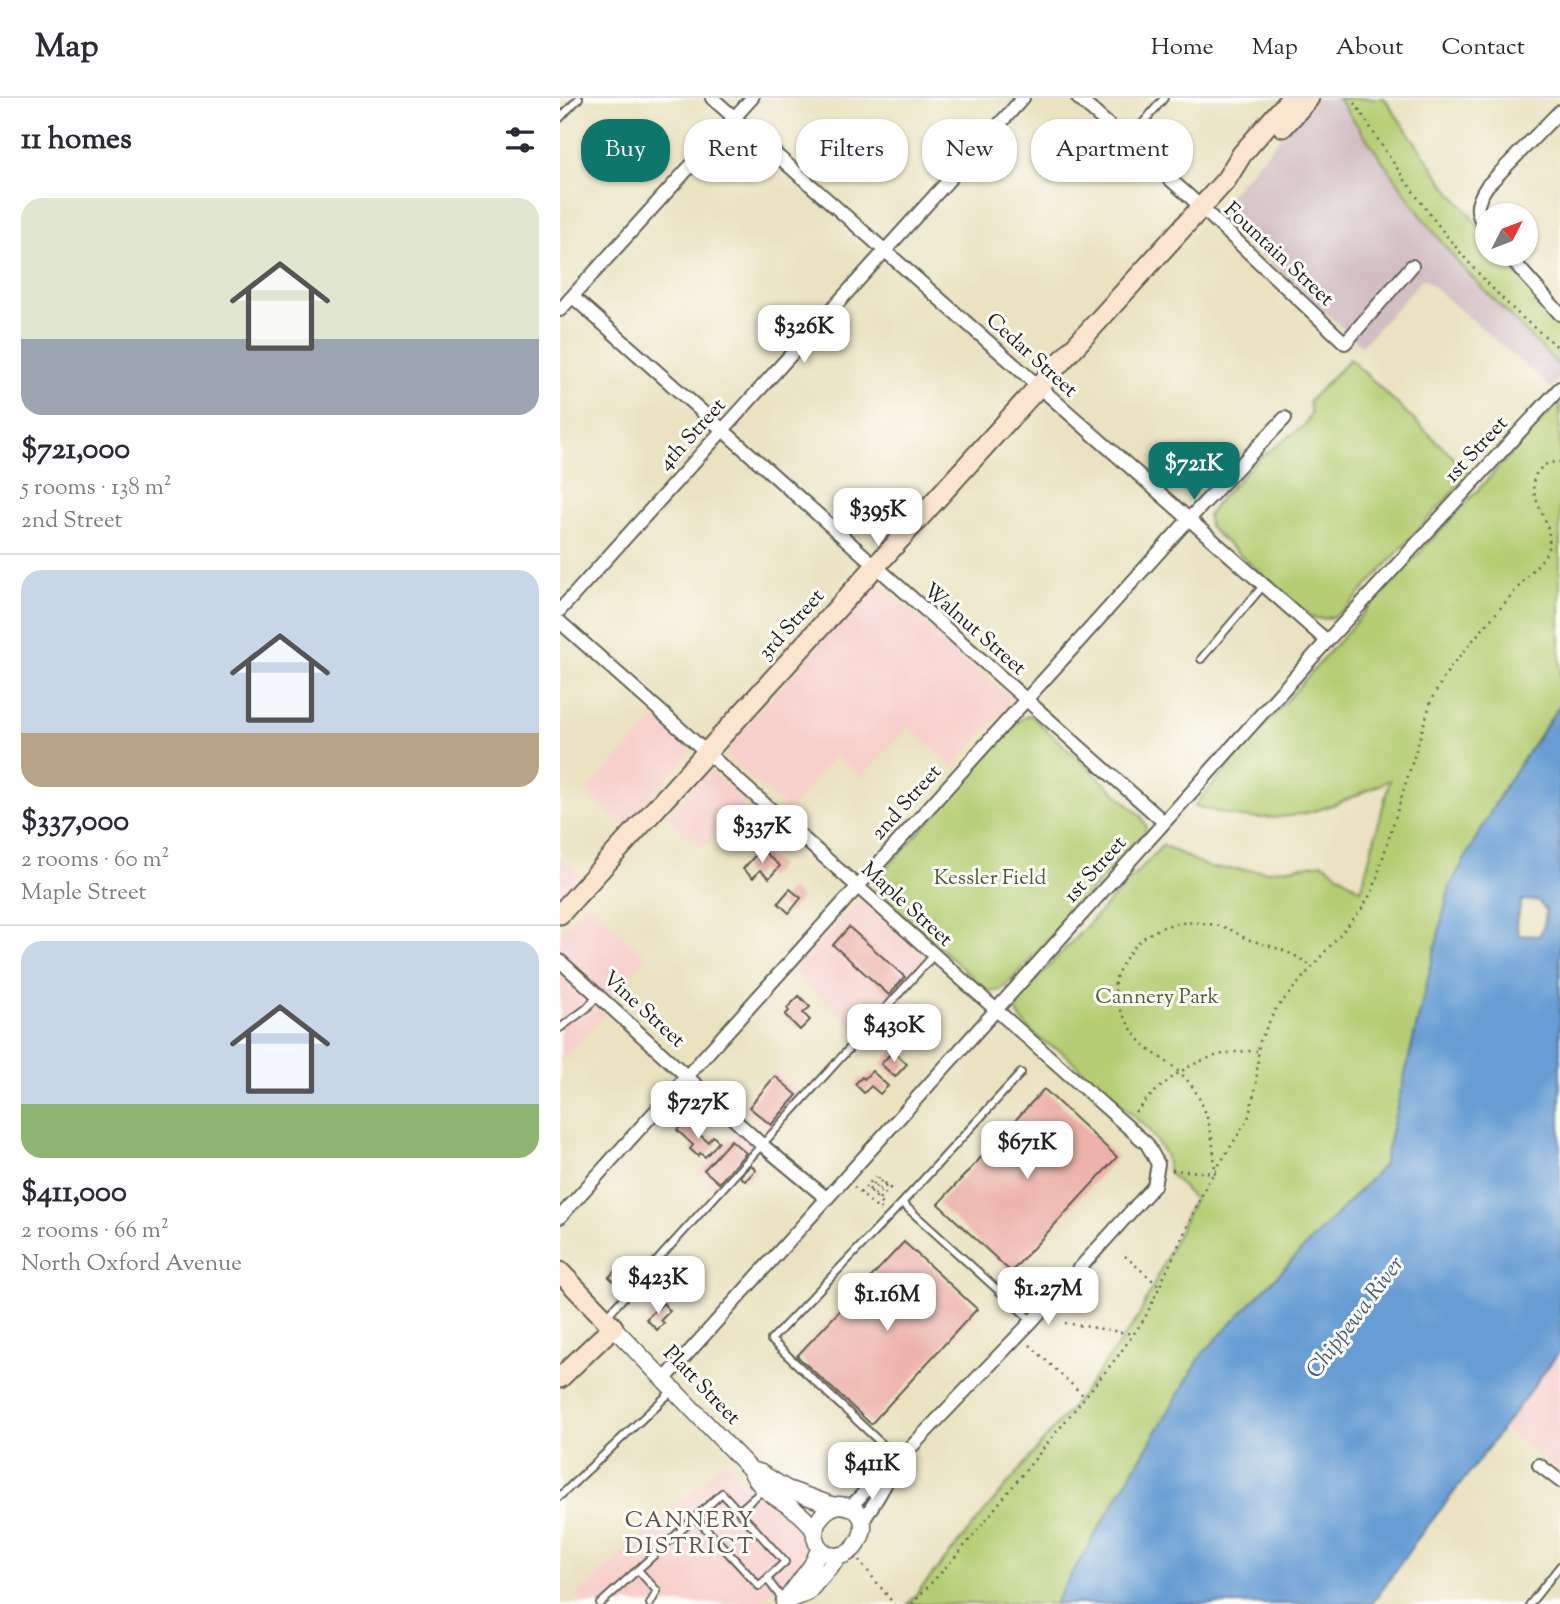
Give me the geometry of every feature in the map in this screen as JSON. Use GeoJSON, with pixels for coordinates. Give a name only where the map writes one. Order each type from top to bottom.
{"type":"FeatureCollection","features":[{"type":"Feature","properties":{"kind":"main road","name":"3rd Street"},"geometry":{"type":"LineString","coordinates":[[1226,180],[1242,153],[1290,98]]}},
{"type":"Feature","properties":{"kind":"main road","name":"3rd Street"},"geometry":{"type":"LineString","coordinates":[[560,914],[1226,180],[1252,160],[1309,98]]}},
{"type":"Feature","properties":{"kind":"main road","name":"Platt Street"},"geometry":{"type":"LineString","coordinates":[[560,1272],[609,1322]]}},
{"type":"Feature","properties":{"kind":"main road"},"geometry":{"type":"LineString","coordinates":[[560,1378],[609,1322]]}},
{"type":"Feature","properties":{"kind":"street","name":"Cedar Street"},"geometry":{"type":"LineString","coordinates":[[712,98],[1326,641]]}},
{"type":"Feature","properties":{"kind":"street"},"geometry":{"type":"LineString","coordinates":[[560,310],[752,98]]}},
{"type":"Feature","properties":{"kind":"street","name":"4th Street"},"geometry":{"type":"LineString","coordinates":[[560,610],[1023,98]]}},
{"type":"Feature","properties":{"kind":"street","name":"Fountain Street"},"geometry":{"type":"LineString","coordinates":[[1078,98],[1101,119]]}},
{"type":"Feature","properties":{"kind":"street"},"geometry":{"type":"LineString","coordinates":[[1477,203],[1487,186],[1560,111]]}},
{"type":"Feature","properties":{"kind":"street","name":"Fountain Street"},"geometry":{"type":"LineString","coordinates":[[1172,182],[1345,343],[1412,266]]}},
{"type":"Feature","properties":{"kind":"street"},"geometry":{"type":"LineString","coordinates":[[1518,266],[1560,314]]}},
{"type":"Feature","properties":{"kind":"street","name":"Walnut Street"},"geometry":{"type":"LineString","coordinates":[[573,297],[1164,822]]}},
{"type":"Feature","properties":{"kind":"street","name":"1st Street"},"geometry":{"type":"LineString","coordinates":[[669,1385],[826,1198],[1326,641],[1560,388]]}},
{"type":"Feature","properties":{"kind":"street","name":"2nd Street"},"geometry":{"type":"LineString","coordinates":[[560,1217],[1188,520],[1284,418]]}},
{"type":"Feature","properties":{"kind":"street","name":"Maple Street"},"geometry":{"type":"LineString","coordinates":[[560,622],[1147,1144],[1158,1164],[1154,1186],[1032,1321]]}},
{"type":"Feature","properties":{"kind":"street","name":"Vine Street"},"geometry":{"type":"LineString","coordinates":[[560,961],[761,1144],[826,1198]]}},
{"type":"Feature","properties":{"kind":"street"},"geometry":{"type":"LineString","coordinates":[[783,1603],[812,1565],[821,1516],[867,1492],[883,1471],[895,1464],[1032,1321]]}},
{"type":"Feature","properties":{"kind":"street","name":"Platt Street"},"geometry":{"type":"LineString","coordinates":[[609,1322],[751,1471],[756,1482],[811,1524],[818,1540]]}},
{"type":"Feature","properties":{"kind":"street"},"geometry":{"type":"LineString","coordinates":[[818,1540],[832,1556],[856,1547],[861,1539],[863,1522],[895,1464]]}},
{"type":"Feature","properties":{"kind":"street"},"geometry":{"type":"LineString","coordinates":[[1539,1465],[1560,1481]]}},
{"type":"Feature","properties":{"kind":"street","name":"Platt Street"},"geometry":{"type":"LineString","coordinates":[[751,1471],[761,1473],[787,1489],[842,1506]]}},
{"type":"Feature","properties":{"kind":"street"},"geometry":{"type":"LineString","coordinates":[[842,1506],[863,1522]]}},
{"type":"Feature","properties":{"kind":"street"},"geometry":{"type":"LineString","coordinates":[[783,1603],[807,1593],[840,1555]]}},
{"type":"Feature","properties":{"kind":"lane"},"geometry":{"type":"LineString","coordinates":[[560,118],[579,98]]}},
{"type":"Feature","properties":{"kind":"lane"},"geometry":{"type":"LineString","coordinates":[[1146,119],[1164,98]]}},
{"type":"Feature","properties":{"kind":"lane"},"geometry":{"type":"LineString","coordinates":[[1201,659],[1263,586]]}},
{"type":"Feature","properties":{"kind":"lane"},"geometry":{"type":"LineString","coordinates":[[609,1322],[761,1144],[933,956]]}},
{"type":"Feature","properties":{"kind":"lane"},"geometry":{"type":"LineString","coordinates":[[560,1028],[587,1008],[598,995]]}},
{"type":"Feature","properties":{"kind":"lane"},"geometry":{"type":"LineString","coordinates":[[895,1464],[771,1340],[1021,1073]]}},
{"type":"Feature","properties":{"kind":"lane"},"geometry":{"type":"LineString","coordinates":[[902,1203],[1032,1321]]}},
{"type":"Feature","properties":{"kind":"lane"},"geometry":{"type":"LineString","coordinates":[[560,1496],[669,1385]]}},
{"type":"Feature","properties":{"kind":"lane"},"geometry":{"type":"LineString","coordinates":[[739,1511],[764,1488]]}},
{"type":"Feature","properties":{"kind":"lane"},"geometry":{"type":"LineString","coordinates":[[600,1604],[722,1493],[785,1562],[759,1586],[696,1518]]}},
{"type":"Feature","properties":{"kind":"lane"},"geometry":{"type":"LineString","coordinates":[[1530,1604],[1560,1566]]}},
{"type":"Feature","properties":{"kind":"lane"},"geometry":{"type":"LineString","coordinates":[[638,1570],[657,1591],[650,1604]]}},
{"type":"Feature","properties":{"kind":"lane"},"geometry":{"type":"LineString","coordinates":[[767,1579],[783,1603]]}},
{"type":"Feature","properties":{"kind":"path"},"geometry":{"type":"LineString","coordinates":[[1355,103],[1388,157],[1465,258],[1512,308],[1560,349]]}},
{"type":"Feature","properties":{"kind":"path"},"geometry":{"type":"LineString","coordinates":[[912,1604],[958,1554],[1145,1318],[1215,1172],[1248,1119],[1256,1086],[1257,1051],[1265,1026],[1275,1010],[1361,909],[1373,890],[1432,698],[1440,682],[1544,557],[1550,539],[1532,482],[1536,472],[1544,464],[1560,462]]}},
{"type":"Feature","properties":{"kind":"path"},"geometry":{"type":"LineString","coordinates":[[1215,1172],[1214,1144],[1201,1104],[1179,1071],[1145,1045],[1121,1008],[1114,988],[1120,967],[1144,936],[1160,926],[1178,922],[1230,929],[1250,940],[1296,955],[1312,967]]}},
{"type":"Feature","properties":{"kind":"path"},"geometry":{"type":"LineString","coordinates":[[1135,1112],[1156,1089],[1179,1071],[1203,1059],[1222,1054],[1257,1051]]}},
{"type":"Feature","properties":{"kind":"path"},"geometry":{"type":"LineString","coordinates":[[1172,1170],[1215,1172]]}},
{"type":"Feature","properties":{"kind":"path"},"geometry":{"type":"LineString","coordinates":[[860,1193],[877,1175],[879,1178],[868,1191],[870,1193],[882,1180],[885,1183],[873,1196],[875,1198],[887,1185],[890,1188],[878,1200],[883,1206],[879,1210]]}},
{"type":"Feature","properties":{"kind":"path"},"geometry":{"type":"LineString","coordinates":[[849,1183],[875,1206]]}},
{"type":"Feature","properties":{"kind":"path"},"geometry":{"type":"LineString","coordinates":[[1125,1256],[1159,1287]]}},
{"type":"Feature","properties":{"kind":"path"},"geometry":{"type":"LineString","coordinates":[[1065,1322],[1133,1335]]}},
{"type":"Feature","properties":{"kind":"path"},"geometry":{"type":"LineString","coordinates":[[1030,1345],[1085,1397]]}},
{"type":"Feature","properties":{"kind":"path"},"geometry":{"type":"LineString","coordinates":[[859,1560],[894,1604]]}},
{"type":"Feature","properties":{"kind":"shaded area"},"geometry":{"type":"Polygon","coordinates":[[[1315,98],[1338,98],[1388,170],[1492,299],[1560,367],[1560,378],[1551,388],[1423,278],[1362,346],[1219,215],[1219,207],[1315,98]]]}},
{"type":"Feature","properties":{"kind":"shaded area"},"geometry":{"type":"Polygon","coordinates":[[[881,585],[1008,696],[1010,703],[953,767],[908,726],[861,778],[835,755],[789,811],[733,762],[728,755],[729,745],[871,588],[881,585]]]}},
{"type":"Feature","properties":{"kind":"shaded area"},"geometry":{"type":"Polygon","coordinates":[[[656,718],[684,743],[689,750],[688,756],[624,827],[586,792],[656,718]]]}},
{"type":"Feature","properties":{"kind":"shaded area"},"geometry":{"type":"Polygon","coordinates":[[[709,770],[746,802],[702,849],[665,815],[709,770]]]}},
{"type":"Feature","properties":{"kind":"shaded area"},"geometry":{"type":"Polygon","coordinates":[[[560,858],[580,876],[560,899],[560,858]]]}},
{"type":"Feature","properties":{"kind":"shaded area"},"geometry":{"type":"Polygon","coordinates":[[[587,902],[647,957],[599,1006],[606,1013],[560,1061],[560,931],[587,902]]]}},
{"type":"Feature","properties":{"kind":"shaded area"},"geometry":{"type":"Polygon","coordinates":[[[859,902],[866,904],[926,959],[859,1032],[793,972],[849,909],[859,902]]]}},
{"type":"Feature","properties":{"kind":"shaded area"},"geometry":{"type":"Polygon","coordinates":[[[776,1071],[801,1094],[768,1131],[741,1108],[776,1071]]]}},
{"type":"Feature","properties":{"kind":"shaded area"},"geometry":{"type":"Polygon","coordinates":[[[736,1130],[754,1147],[715,1189],[698,1173],[736,1130]]]}},
{"type":"Feature","properties":{"kind":"shaded area"},"geometry":{"type":"Polygon","coordinates":[[[1560,1351],[1560,1473],[1504,1428],[1560,1351]]]}},
{"type":"Feature","properties":{"kind":"shaded area"},"geometry":{"type":"Polygon","coordinates":[[[725,1461],[765,1501],[797,1523],[802,1532],[804,1550],[793,1572],[758,1604],[583,1604],[576,1596],[725,1461]]]}},
{"type":"Feature","properties":{"kind":"green space"},"geometry":{"type":"Polygon","coordinates":[[[1338,98],[1384,98],[1475,222],[1475,266],[1512,266],[1560,320],[1560,367],[1459,264],[1425,221],[1338,98]]]}},
{"type":"Feature","properties":{"kind":"green space"},"geometry":{"type":"Polygon","coordinates":[[[1350,359],[1470,473],[1348,607],[1322,619],[1311,617],[1213,531],[1208,516],[1219,500],[1257,460],[1305,425],[1311,414],[1309,401],[1350,359]]]}},
{"type":"Feature","properties":{"kind":"green space","name":"Cannery Park"},"geometry":{"type":"Polygon","coordinates":[[[1560,402],[1560,705],[1505,786],[1450,886],[1383,1166],[1203,1353],[1054,1604],[908,1604],[1080,1397],[1138,1318],[1194,1199],[1169,1173],[1165,1154],[1148,1129],[1061,1051],[1030,1030],[1017,1012],[1018,999],[1163,845],[1210,868],[1268,871],[1323,863],[1361,890],[1390,780],[1336,804],[1281,817],[1241,817],[1194,806],[1375,600],[1560,402]]]}},
{"type":"Feature","properties":{"kind":"green space","name":"Kessler Field"},"geometry":{"type":"Polygon","coordinates":[[[1030,715],[1141,816],[1146,826],[1145,832],[1010,982],[999,990],[990,991],[877,891],[874,882],[1021,719],[1030,715]]]}},
{"type":"Feature","properties":{"kind":"water","name":"Chippewa River"},"geometry":{"type":"Polygon","coordinates":[[[1560,705],[1560,1351],[1419,1537],[1372,1604],[1054,1604],[1203,1353],[1383,1166],[1450,886],[1505,786],[1560,705]],[[1522,900],[1516,923],[1519,935],[1539,936],[1546,911],[1538,901],[1522,900]]]}},
{"type":"Feature","properties":{"kind":"building"},"geometry":{"type":"Polygon","coordinates":[[[761,849],[780,866],[769,878],[760,870],[753,878],[743,869],[761,849]]]}},
{"type":"Feature","properties":{"kind":"building"},"geometry":{"type":"Polygon","coordinates":[[[790,889],[801,898],[789,913],[778,903],[790,889]]]}},
{"type":"Feature","properties":{"kind":"building"},"geometry":{"type":"Polygon","coordinates":[[[849,927],[905,977],[889,995],[833,945],[849,927]]]}},
{"type":"Feature","properties":{"kind":"building"},"geometry":{"type":"Polygon","coordinates":[[[799,996],[810,1007],[803,1013],[810,1020],[800,1030],[785,1015],[789,1011],[787,1008],[799,996]]]}},
{"type":"Feature","properties":{"kind":"building"},"geometry":{"type":"Polygon","coordinates":[[[893,1051],[907,1064],[895,1077],[881,1064],[893,1051]]]}},
{"type":"Feature","properties":{"kind":"building"},"geometry":{"type":"Polygon","coordinates":[[[872,1071],[888,1086],[880,1094],[871,1086],[864,1093],[855,1084],[872,1071]]]}},
{"type":"Feature","properties":{"kind":"building"},"geometry":{"type":"Polygon","coordinates":[[[775,1076],[797,1095],[771,1125],[749,1107],[775,1076]]]}},
{"type":"Feature","properties":{"kind":"building"},"geometry":{"type":"Polygon","coordinates":[[[1044,1089],[1117,1157],[1011,1272],[938,1204],[1044,1089]]]}},
{"type":"Feature","properties":{"kind":"building"},"geometry":{"type":"Polygon","coordinates":[[[685,1122],[708,1142],[713,1136],[719,1142],[705,1157],[700,1153],[698,1156],[690,1149],[693,1145],[677,1130],[685,1122]]]}},
{"type":"Feature","properties":{"kind":"building"},"geometry":{"type":"Polygon","coordinates":[[[731,1140],[746,1153],[719,1183],[704,1170],[731,1140]]]}},
{"type":"Feature","properties":{"kind":"building"},"geometry":{"type":"Polygon","coordinates":[[[751,1165],[756,1170],[745,1181],[740,1176],[751,1165]]]}},
{"type":"Feature","properties":{"kind":"building"},"geometry":{"type":"Polygon","coordinates":[[[904,1242],[977,1309],[871,1424],[797,1356],[904,1242]]]}},
{"type":"Feature","properties":{"kind":"building"},"geometry":{"type":"Polygon","coordinates":[[[622,1264],[634,1275],[621,1288],[609,1277],[622,1264]]]}},
{"type":"Feature","properties":{"kind":"building"},"geometry":{"type":"Polygon","coordinates":[[[668,1270],[679,1280],[670,1291],[659,1281],[668,1270]]]}},
{"type":"Feature","properties":{"kind":"building"},"geometry":{"type":"Polygon","coordinates":[[[663,1303],[670,1311],[661,1320],[664,1323],[657,1330],[646,1319],[663,1303]]]}},
{"type":"Feature","properties":{"kind":"district","name":"CANNERY DISTRICT"},"geometry":{"type":"Point","coordinates":[690,1534]}}]}
